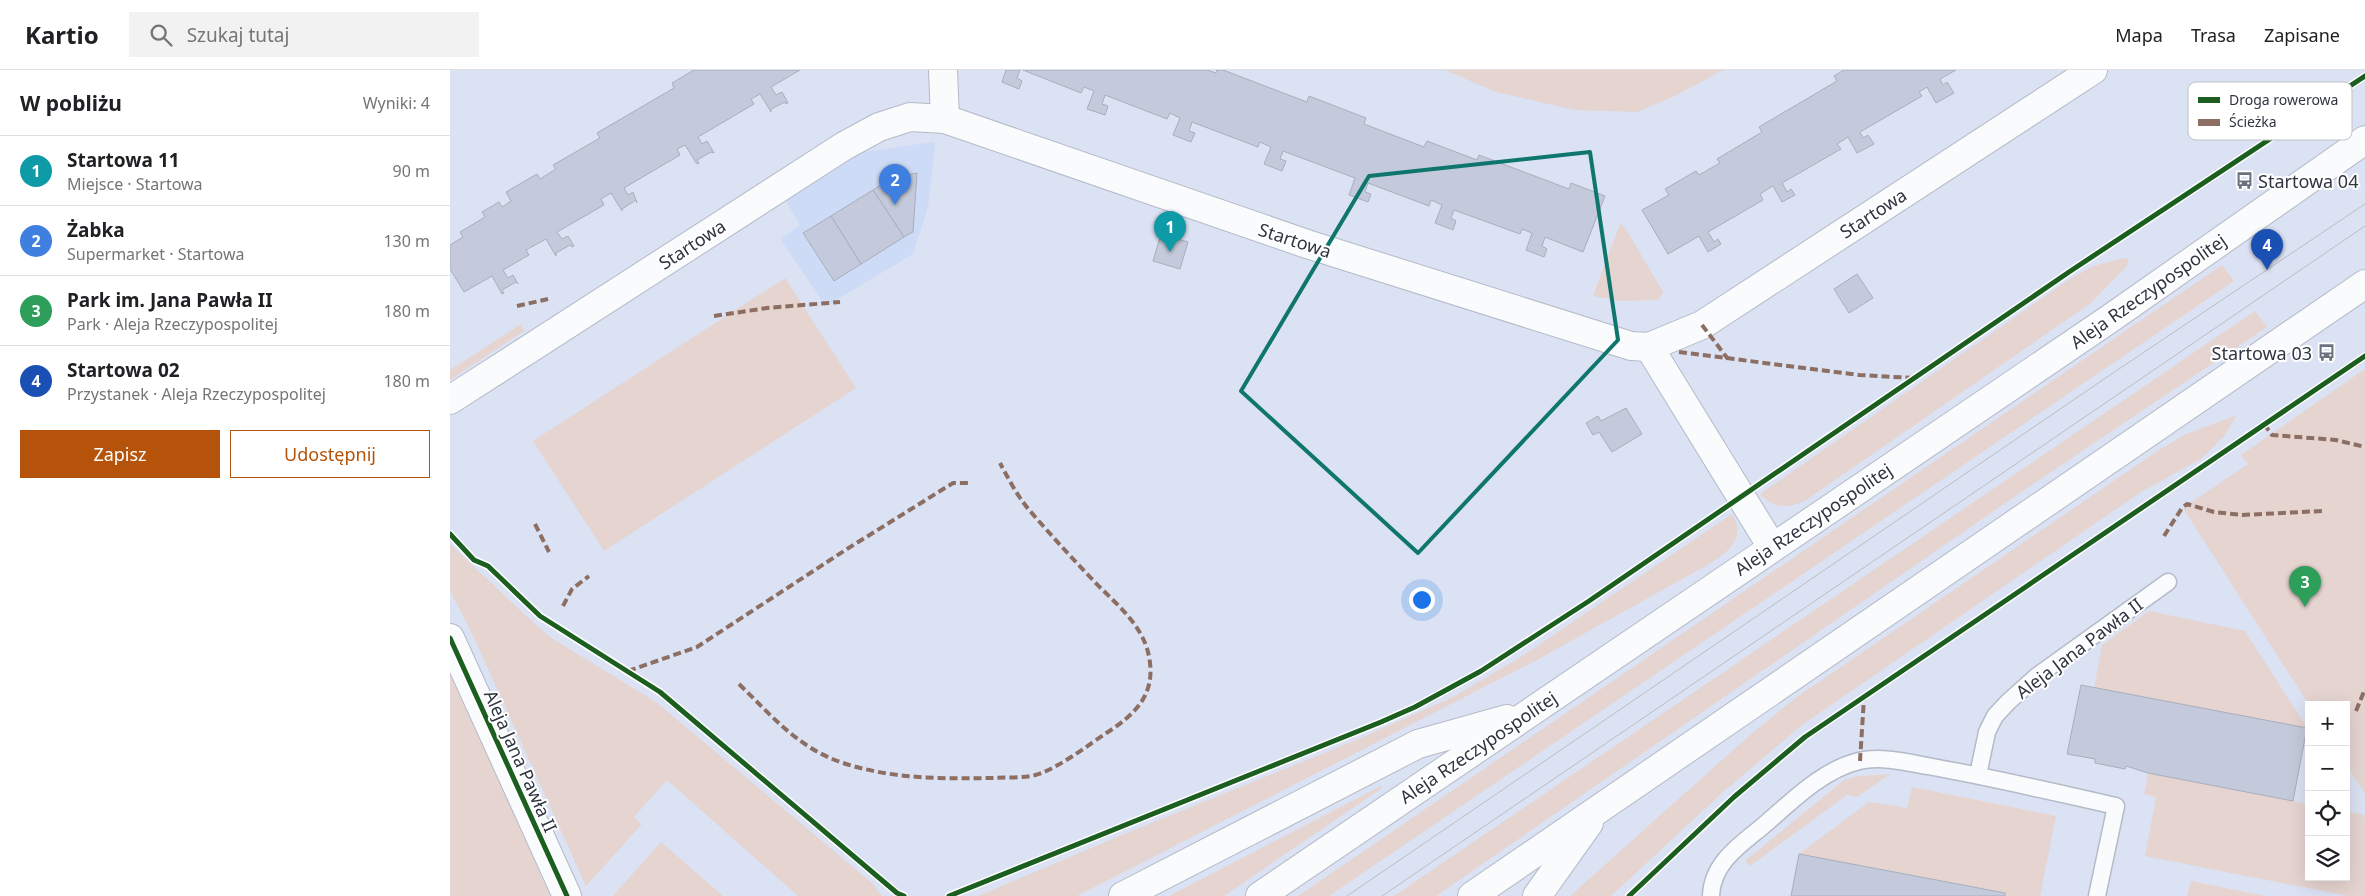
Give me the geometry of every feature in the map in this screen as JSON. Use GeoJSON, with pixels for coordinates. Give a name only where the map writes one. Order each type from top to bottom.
{"type":"FeatureCollection","features":[{"type":"Feature","properties":{"kind":"main road"},"geometry":{"type":"LineString","coordinates":[[943,70],[945,119]]}},
{"type":"Feature","properties":{"kind":"main road","name":"Startowa"},"geometry":{"type":"LineString","coordinates":[[450,400],[844,146],[879,127],[910,118],[945,119],[1317,247],[1631,346],[1649,347],[1702,325],[2093,70]]}},
{"type":"Feature","properties":{"kind":"main road","name":"Aleja Rzeczypospolitej"},"geometry":{"type":"LineString","coordinates":[[1260,896],[2108,320],[2365,140]]}},
{"type":"Feature","properties":{"kind":"main road"},"geometry":{"type":"LineString","coordinates":[[1472,896],[2365,284]]}},
{"type":"Feature","properties":{"kind":"main road"},"geometry":{"type":"LineString","coordinates":[[1649,347],[1772,547]]}},
{"type":"Feature","properties":{"kind":"main road","name":"Aleja Jana Pawła II"},"geometry":{"type":"LineString","coordinates":[[450,638],[567,896]]}},
{"type":"Feature","properties":{"kind":"main road"},"geometry":{"type":"LineString","coordinates":[[1123,896],[1418,744],[1530,712]]}},
{"type":"Feature","properties":{"kind":"main road"},"geometry":{"type":"LineString","coordinates":[[1537,896],[1600,808]]}},
{"type":"Feature","properties":{"kind":"lane","name":"Aleja Jana Pawła II"},"geometry":{"type":"LineString","coordinates":[[1978,776],[1987,732],[1995,716],[2008,702],[2037,676],[2168,582]]}},
{"type":"Feature","properties":{"kind":"lane"},"geometry":{"type":"LineString","coordinates":[[1711,896],[1711,886],[1717,871],[1731,852],[1830,773],[1860,761],[1892,760],[1978,776],[2116,806],[2097,896]]}},
{"type":"Feature","properties":{"kind":"highlighted area"},"geometry":{"type":"Polygon","coordinates":[[[1590,152],[1618,340],[1418,553],[1241,391],[1369,176],[1590,152]]]}},
{"type":"Feature","properties":{"kind":"shaded area"},"geometry":{"type":"Polygon","coordinates":[[[1445,70],[1723,70],[1675,96],[1637,112],[1575,110],[1496,92],[1445,70]]]}},
{"type":"Feature","properties":{"kind":"shaded area"},"geometry":{"type":"Polygon","coordinates":[[[933,142],[935,144],[928,207],[913,254],[826,306],[780,239],[800,225],[784,198],[864,152],[933,142]]]}},
{"type":"Feature","properties":{"kind":"shaded area"},"geometry":{"type":"Polygon","coordinates":[[[1620,224],[1624,226],[1663,292],[1659,300],[1621,301],[1593,296],[1620,224]]]}},
{"type":"Feature","properties":{"kind":"shaded area"},"geometry":{"type":"Polygon","coordinates":[[[2123,258],[2129,259],[2126,267],[2091,303],[1806,500],[1794,505],[1782,506],[1771,503],[1760,494],[2070,279],[2094,266],[2123,258]]]}},
{"type":"Feature","properties":{"kind":"shaded area"},"geometry":{"type":"Polygon","coordinates":[[[2222,265],[2234,281],[1329,896],[1298,896],[2222,265]]]}},
{"type":"Feature","properties":{"kind":"shaded area"},"geometry":{"type":"Polygon","coordinates":[[[785,278],[856,388],[604,551],[533,441],[785,278]]]}},
{"type":"Feature","properties":{"kind":"shaded area"},"geometry":{"type":"Polygon","coordinates":[[[2255,311],[2267,327],[2030,486],[1436,896],[1394,896],[2255,311]]]}},
{"type":"Feature","properties":{"kind":"shaded area"},"geometry":{"type":"Polygon","coordinates":[[[521,324],[524,331],[450,380],[450,370],[521,324]]]}},
{"type":"Feature","properties":{"kind":"shaded area"},"geometry":{"type":"Polygon","coordinates":[[[2365,369],[2365,794],[2350,770],[2350,701],[2306,701],[2183,508],[2248,464],[2241,455],[2365,369]]]}},
{"type":"Feature","properties":{"kind":"shaded area"},"geometry":{"type":"Polygon","coordinates":[[[2237,415],[2224,436],[2201,459],[2141,492],[1802,725],[1723,792],[1611,896],[1570,896],[1750,735],[1797,697],[2159,450],[2186,434],[2237,415]]]}},
{"type":"Feature","properties":{"kind":"shaded area"},"geometry":{"type":"Polygon","coordinates":[[[1732,514],[1737,530],[1734,543],[1724,554],[1711,563],[1535,661],[1077,896],[978,896],[1122,835],[1359,739],[1453,697],[1524,655],[1732,514]]]}},
{"type":"Feature","properties":{"kind":"shaded area"},"geometry":{"type":"Polygon","coordinates":[[[450,544],[553,639],[656,702],[872,883],[882,896],[798,896],[667,780],[634,817],[642,824],[586,886],[470,629],[450,591],[450,544]]]}},
{"type":"Feature","properties":{"kind":"shaded area"},"geometry":{"type":"Polygon","coordinates":[[[2149,611],[2245,631],[2305,728],[2094,688],[2102,645],[2149,611]]]}},
{"type":"Feature","properties":{"kind":"shaded area"},"geometry":{"type":"Polygon","coordinates":[[[450,669],[550,896],[450,896],[450,669]]]}},
{"type":"Feature","properties":{"kind":"shaded area"},"geometry":{"type":"Polygon","coordinates":[[[2148,773],[2305,803],[2305,881],[2350,881],[2350,812],[2362,814],[2365,819],[2365,896],[2348,896],[2145,856],[2156,797],[2144,794],[2148,773]]]}},
{"type":"Feature","properties":{"kind":"shaded area"},"geometry":{"type":"Polygon","coordinates":[[[1890,774],[1857,797],[1847,795],[1750,866],[1745,861],[1844,780],[1859,776],[1890,774]]]}},
{"type":"Feature","properties":{"kind":"shaded area"},"geometry":{"type":"Polygon","coordinates":[[[1381,786],[1382,788],[1224,896],[1169,896],[1381,786]]]}},
{"type":"Feature","properties":{"kind":"shaded area"},"geometry":{"type":"Polygon","coordinates":[[[1912,787],[2056,816],[2040,896],[2005,896],[2005,893],[1799,854],[1869,802],[1907,808],[1912,787]]]}},
{"type":"Feature","properties":{"kind":"shaded area"},"geometry":{"type":"Polygon","coordinates":[[[661,842],[723,896],[613,896],[661,842]]]}},
{"type":"Feature","properties":{"kind":"shaded area"},"geometry":{"type":"Polygon","coordinates":[[[2191,881],[2265,896],[2187,896],[2191,881]]]}},
{"type":"Feature","properties":{"kind":"building"},"geometry":{"type":"Polygon","coordinates":[[[694,70],[800,70],[771,87],[776,95],[782,92],[788,103],[786,104],[785,102],[771,109],[771,112],[760,94],[751,99],[754,104],[698,137],[702,144],[707,141],[714,153],[711,152],[697,160],[699,163],[697,164],[685,145],[677,149],[680,155],[624,188],[628,195],[633,192],[636,200],[622,209],[622,211],[611,193],[601,199],[604,205],[557,232],[562,239],[568,236],[574,246],[570,245],[556,253],[556,256],[546,239],[526,250],[529,255],[503,270],[508,278],[513,275],[518,284],[516,282],[502,290],[504,293],[502,294],[492,276],[464,292],[450,269],[450,245],[463,237],[460,232],[485,217],[482,212],[499,202],[502,207],[511,201],[506,192],[537,174],[540,179],[556,169],[553,165],[600,138],[597,133],[674,88],[672,83],[694,70]]]}},
{"type":"Feature","properties":{"kind":"building"},"geometry":{"type":"Polygon","coordinates":[[[1006,70],[1020,70],[1017,78],[1022,81],[1019,89],[1002,82],[1006,70]]]}},
{"type":"Feature","properties":{"kind":"building"},"geometry":{"type":"Polygon","coordinates":[[[1023,70],[1207,70],[1216,73],[1217,70],[1223,70],[1307,102],[1309,96],[1366,118],[1364,124],[1424,147],[1427,141],[1477,160],[1479,155],[1569,189],[1571,183],[1605,196],[1583,252],[1545,237],[1542,246],[1547,249],[1544,257],[1526,250],[1532,233],[1522,229],[1520,234],[1454,210],[1451,218],[1456,221],[1453,230],[1435,223],[1442,205],[1431,200],[1429,206],[1368,183],[1365,192],[1371,194],[1368,202],[1349,195],[1355,178],[1283,151],[1280,159],[1286,161],[1282,171],[1264,164],[1271,147],[1260,142],[1258,147],[1192,122],[1189,131],[1195,133],[1191,142],[1173,135],[1180,118],[1170,113],[1167,119],[1105,95],[1102,104],[1108,106],[1105,115],[1087,109],[1094,91],[1084,87],[1081,93],[1023,70]]]}},
{"type":"Feature","properties":{"kind":"building"},"geometry":{"type":"Polygon","coordinates":[[[1844,70],[1956,70],[1940,79],[1943,85],[1947,82],[1954,93],[1936,103],[1927,87],[1919,92],[1922,96],[1860,132],[1863,138],[1868,135],[1874,144],[1857,153],[1848,137],[1837,144],[1841,149],[1782,183],[1787,192],[1791,189],[1795,195],[1782,202],[1773,186],[1760,194],[1763,200],[1708,232],[1714,242],[1718,239],[1721,244],[1708,252],[1699,236],[1668,254],[1642,210],[1669,195],[1665,189],[1696,171],[1699,175],[1720,163],[1717,159],[1762,132],[1759,127],[1837,81],[1834,76],[1844,70]]]}},
{"type":"Feature","properties":{"kind":"building"},"geometry":{"type":"Polygon","coordinates":[[[917,173],[913,232],[904,237],[873,190],[892,178],[917,173]]]}},
{"type":"Feature","properties":{"kind":"building"},"geometry":{"type":"Polygon","coordinates":[[[873,190],[904,237],[861,264],[831,216],[873,190]]]}},
{"type":"Feature","properties":{"kind":"building"},"geometry":{"type":"Polygon","coordinates":[[[831,216],[861,264],[834,281],[803,233],[831,216]]]}},
{"type":"Feature","properties":{"kind":"building"},"geometry":{"type":"Polygon","coordinates":[[[1161,234],[1188,242],[1180,269],[1153,261],[1161,234]]]}},
{"type":"Feature","properties":{"kind":"building"},"geometry":{"type":"Polygon","coordinates":[[[1857,274],[1873,298],[1849,313],[1834,289],[1857,274]]]}},
{"type":"Feature","properties":{"kind":"building"},"geometry":{"type":"Polygon","coordinates":[[[1626,408],[1642,434],[1612,452],[1599,432],[1593,435],[1586,423],[1598,416],[1601,421],[1626,408]]]}},
{"type":"Feature","properties":{"kind":"building"},"geometry":{"type":"Polygon","coordinates":[[[2081,685],[2305,728],[2305,738],[2293,801],[2148,773],[2126,766],[2125,769],[2095,763],[2095,759],[2067,754],[2081,685]]]}},
{"type":"Feature","properties":{"kind":"building"},"geometry":{"type":"Polygon","coordinates":[[[1799,854],[2005,893],[2005,896],[1791,896],[1799,854]]]}},
{"type":"Feature","properties":{"kind":"tram line"},"geometry":{"type":"LineString","coordinates":[[1347,896],[2110,375],[2365,204]]}},
{"type":"Feature","properties":{"kind":"tram line"},"geometry":{"type":"LineString","coordinates":[[1382,896],[2365,226]]}},
{"type":"Feature","properties":{"kind":"marked path"},"geometry":{"type":"LineString","coordinates":[[517,306],[548,299]]}},
{"type":"Feature","properties":{"kind":"marked path"},"geometry":{"type":"LineString","coordinates":[[714,316],[767,308],[840,302]]}},
{"type":"Feature","properties":{"kind":"marked path"},"geometry":{"type":"LineString","coordinates":[[1702,325],[1728,359]]}},
{"type":"Feature","properties":{"kind":"marked path"},"geometry":{"type":"LineString","coordinates":[[1679,352],[1859,375],[1914,378]]}},
{"type":"Feature","properties":{"kind":"marked path"},"geometry":{"type":"LineString","coordinates":[[2264,424],[2272,435],[2336,440],[2365,447]]}},
{"type":"Feature","properties":{"kind":"marked path"},"geometry":{"type":"LineString","coordinates":[[739,684],[786,730],[812,749],[827,757],[861,768],[917,777],[992,778],[1025,777],[1038,774],[1053,768],[1126,719],[1140,704],[1149,685],[1150,663],[1142,637],[1128,616],[1030,511],[1010,482],[1000,463]]}},
{"type":"Feature","properties":{"kind":"marked path"},"geometry":{"type":"LineString","coordinates":[[628,671],[697,647],[847,549],[953,483],[969,483]]}},
{"type":"Feature","properties":{"kind":"marked path"},"geometry":{"type":"LineString","coordinates":[[2164,536],[2182,508],[2187,504],[2214,512],[2242,515],[2322,511]]}},
{"type":"Feature","properties":{"kind":"marked path"},"geometry":{"type":"LineString","coordinates":[[535,524],[549,552]]}},
{"type":"Feature","properties":{"kind":"marked path"},"geometry":{"type":"LineString","coordinates":[[563,606],[572,589],[589,576]]}},
{"type":"Feature","properties":{"kind":"marked path"},"geometry":{"type":"LineString","coordinates":[[2356,711],[2365,689]]}},
{"type":"Feature","properties":{"kind":"marked path"},"geometry":{"type":"LineString","coordinates":[[1860,761],[1864,698]]}},
{"type":"Feature","properties":{"kind":"cycle path"},"geometry":{"type":"LineString","coordinates":[[2352,85],[2365,76]]}},
{"type":"Feature","properties":{"kind":"cycle path"},"geometry":{"type":"LineString","coordinates":[[949,896],[1381,722],[1415,707],[1481,671],[1589,601],[2069,272],[2268,140]]}},
{"type":"Feature","properties":{"kind":"cycle path"},"geometry":{"type":"LineString","coordinates":[[1629,896],[1734,797],[1805,737],[2365,356]]}},
{"type":"Feature","properties":{"kind":"cycle path"},"geometry":{"type":"LineString","coordinates":[[450,534],[474,560],[488,566],[540,616],[660,692],[897,893],[904,896]]}},
{"type":"Feature","properties":{"kind":"cycle path"},"geometry":{"type":"LineString","coordinates":[[450,638],[567,896]]}},
{"type":"Feature","properties":{"kind":"place","name":"Startowa 04"},"geometry":{"type":"Point","coordinates":[2244,181]}},
{"type":"Feature","properties":{"kind":"place","name":"Żabka"},"geometry":{"type":"Point","coordinates":[895,205]}},
{"type":"Feature","properties":{"kind":"place","name":"Startowa 11"},"geometry":{"type":"Point","coordinates":[1170,252]}},
{"type":"Feature","properties":{"kind":"place","name":"Startowa 02"},"geometry":{"type":"Point","coordinates":[2267,270]}},
{"type":"Feature","properties":{"kind":"place","name":"Startowa 03"},"geometry":{"type":"Point","coordinates":[2326,353]}},
{"type":"Feature","properties":{"kind":"place","name":"Park im. Jana Pawła II"},"geometry":{"type":"Point","coordinates":[2305,607]}}]}
